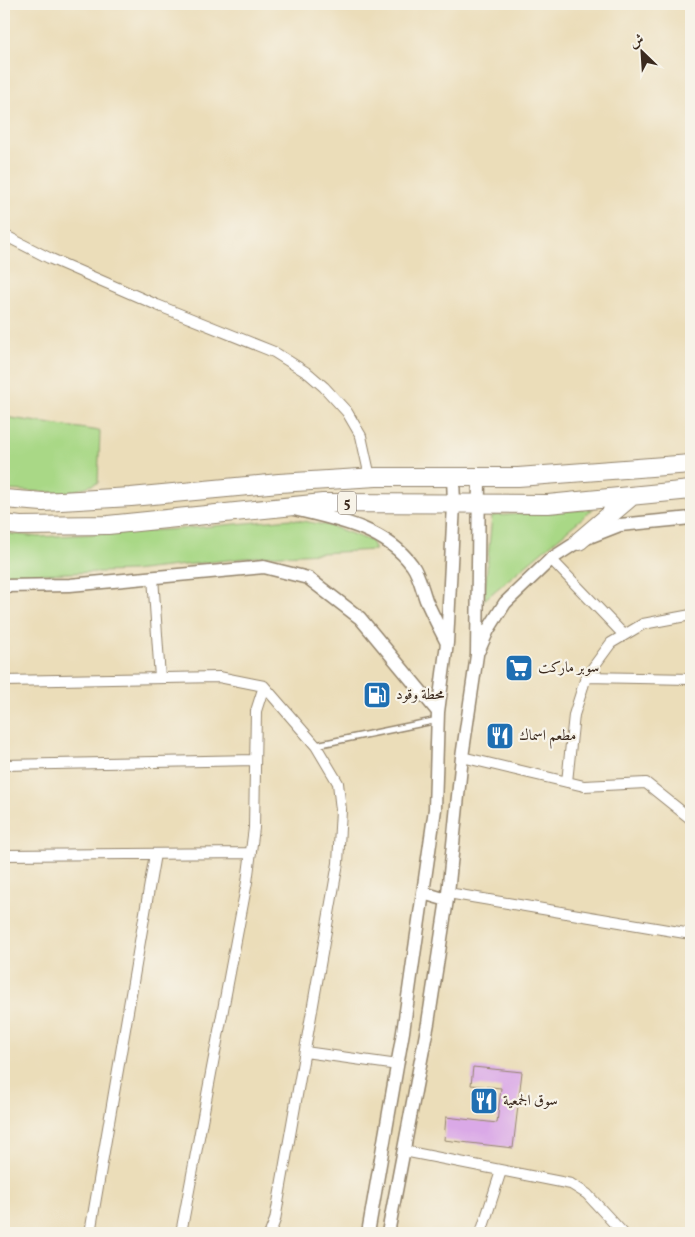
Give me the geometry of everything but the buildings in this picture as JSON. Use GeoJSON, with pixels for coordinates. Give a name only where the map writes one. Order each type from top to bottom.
{"type":"FeatureCollection","features":[{"type":"Feature","properties":{"kind":"highway","name":"5"},"geometry":{"type":"LineString","coordinates":[[4,499],[43,502],[131,497],[279,483],[370,477],[518,477],[691,464]]}},
{"type":"Feature","properties":{"kind":"highway","name":"5"},"geometry":{"type":"LineString","coordinates":[[4,524],[20,526],[108,525],[322,503],[548,504],[691,490]]}},
{"type":"Feature","properties":{"kind":"highway"},"geometry":{"type":"LineString","coordinates":[[579,541],[632,496]]}},
{"type":"Feature","properties":{"kind":"street"},"geometry":{"type":"LineString","coordinates":[[4,235],[48,258],[274,352],[309,374],[347,412],[361,436],[370,477]]}},
{"type":"Feature","properties":{"kind":"street"},"geometry":{"type":"LineString","coordinates":[[368,1233],[398,1065],[435,809],[438,716],[447,643],[454,504],[453,477]]}},
{"type":"Feature","properties":{"kind":"street"},"geometry":{"type":"LineString","coordinates":[[388,1233],[428,1024],[448,896],[462,757],[476,655],[479,477]]}},
{"type":"Feature","properties":{"kind":"street"},"geometry":{"type":"LineString","coordinates":[[284,507],[344,521],[376,534],[398,548],[413,566],[447,643]]}},
{"type":"Feature","properties":{"kind":"street"},"geometry":{"type":"LineString","coordinates":[[476,655],[488,630],[505,603],[551,559],[579,541],[620,525],[691,518]]}},
{"type":"Feature","properties":{"kind":"street"},"geometry":{"type":"LineString","coordinates":[[551,559],[624,635]]}},
{"type":"Feature","properties":{"kind":"street"},"geometry":{"type":"LineString","coordinates":[[4,586],[70,585],[264,567],[308,578],[360,618],[438,716]]}},
{"type":"Feature","properties":{"kind":"street"},"geometry":{"type":"LineString","coordinates":[[153,577],[160,678]]}},
{"type":"Feature","properties":{"kind":"street"},"geometry":{"type":"LineString","coordinates":[[567,782],[574,715],[586,677],[612,643],[624,635],[643,624],[691,615]]}},
{"type":"Feature","properties":{"kind":"street"},"geometry":{"type":"LineString","coordinates":[[4,681],[219,677],[264,686],[316,746],[338,783],[341,810],[338,862],[275,1220],[270,1233]]}},
{"type":"Feature","properties":{"kind":"street"},"geometry":{"type":"LineString","coordinates":[[586,677],[691,679]]}},
{"type":"Feature","properties":{"kind":"street"},"geometry":{"type":"LineString","coordinates":[[181,1233],[230,976],[251,853],[254,828],[256,711],[264,686]]}},
{"type":"Feature","properties":{"kind":"street"},"geometry":{"type":"LineString","coordinates":[[462,757],[584,786],[646,783],[691,819]]}},
{"type":"Feature","properties":{"kind":"street"},"geometry":{"type":"LineString","coordinates":[[4,765],[255,760]]}},
{"type":"Feature","properties":{"kind":"street"},"geometry":{"type":"LineString","coordinates":[[4,855],[251,853]]}},
{"type":"Feature","properties":{"kind":"street"},"geometry":{"type":"LineString","coordinates":[[90,1233],[154,854]]}},
{"type":"Feature","properties":{"kind":"street"},"geometry":{"type":"LineString","coordinates":[[423,893],[691,934]]}},
{"type":"Feature","properties":{"kind":"street"},"geometry":{"type":"LineString","coordinates":[[305,1052],[398,1065]]}},
{"type":"Feature","properties":{"kind":"street"},"geometry":{"type":"LineString","coordinates":[[404,1151],[571,1184],[587,1194],[624,1233]]}},
{"type":"Feature","properties":{"kind":"street"},"geometry":{"type":"LineString","coordinates":[[485,1231],[501,1171]]}},
{"type":"Feature","properties":{"kind":"lane"},"geometry":{"type":"LineString","coordinates":[[316,746],[438,716]]}},
{"type":"Feature","properties":{"kind":"green space"},"geometry":{"type":"Polygon","coordinates":[[[4,417],[100,431],[98,483],[68,493],[4,490],[4,417]]]}},
{"type":"Feature","properties":{"kind":"green space"},"geometry":{"type":"Polygon","coordinates":[[[593,509],[484,600],[492,516],[593,509]]]}},
{"type":"Feature","properties":{"kind":"green space"},"geometry":{"type":"Polygon","coordinates":[[[291,519],[331,526],[371,541],[375,550],[264,556],[132,571],[4,575],[4,533],[39,537],[180,529],[291,519]]]}},
{"type":"Feature","properties":{"kind":"place","name":"سوبر ماركت"},"geometry":{"type":"Point","coordinates":[519,668]}},
{"type":"Feature","properties":{"kind":"place","name":"محطة وقود"},"geometry":{"type":"Point","coordinates":[377,695]}},
{"type":"Feature","properties":{"kind":"place","name":"مطعم اسماك"},"geometry":{"type":"Point","coordinates":[500,736]}},
{"type":"Feature","properties":{"kind":"place","name":"سوق الجمعية"},"geometry":{"type":"Point","coordinates":[484,1101]}}]}
